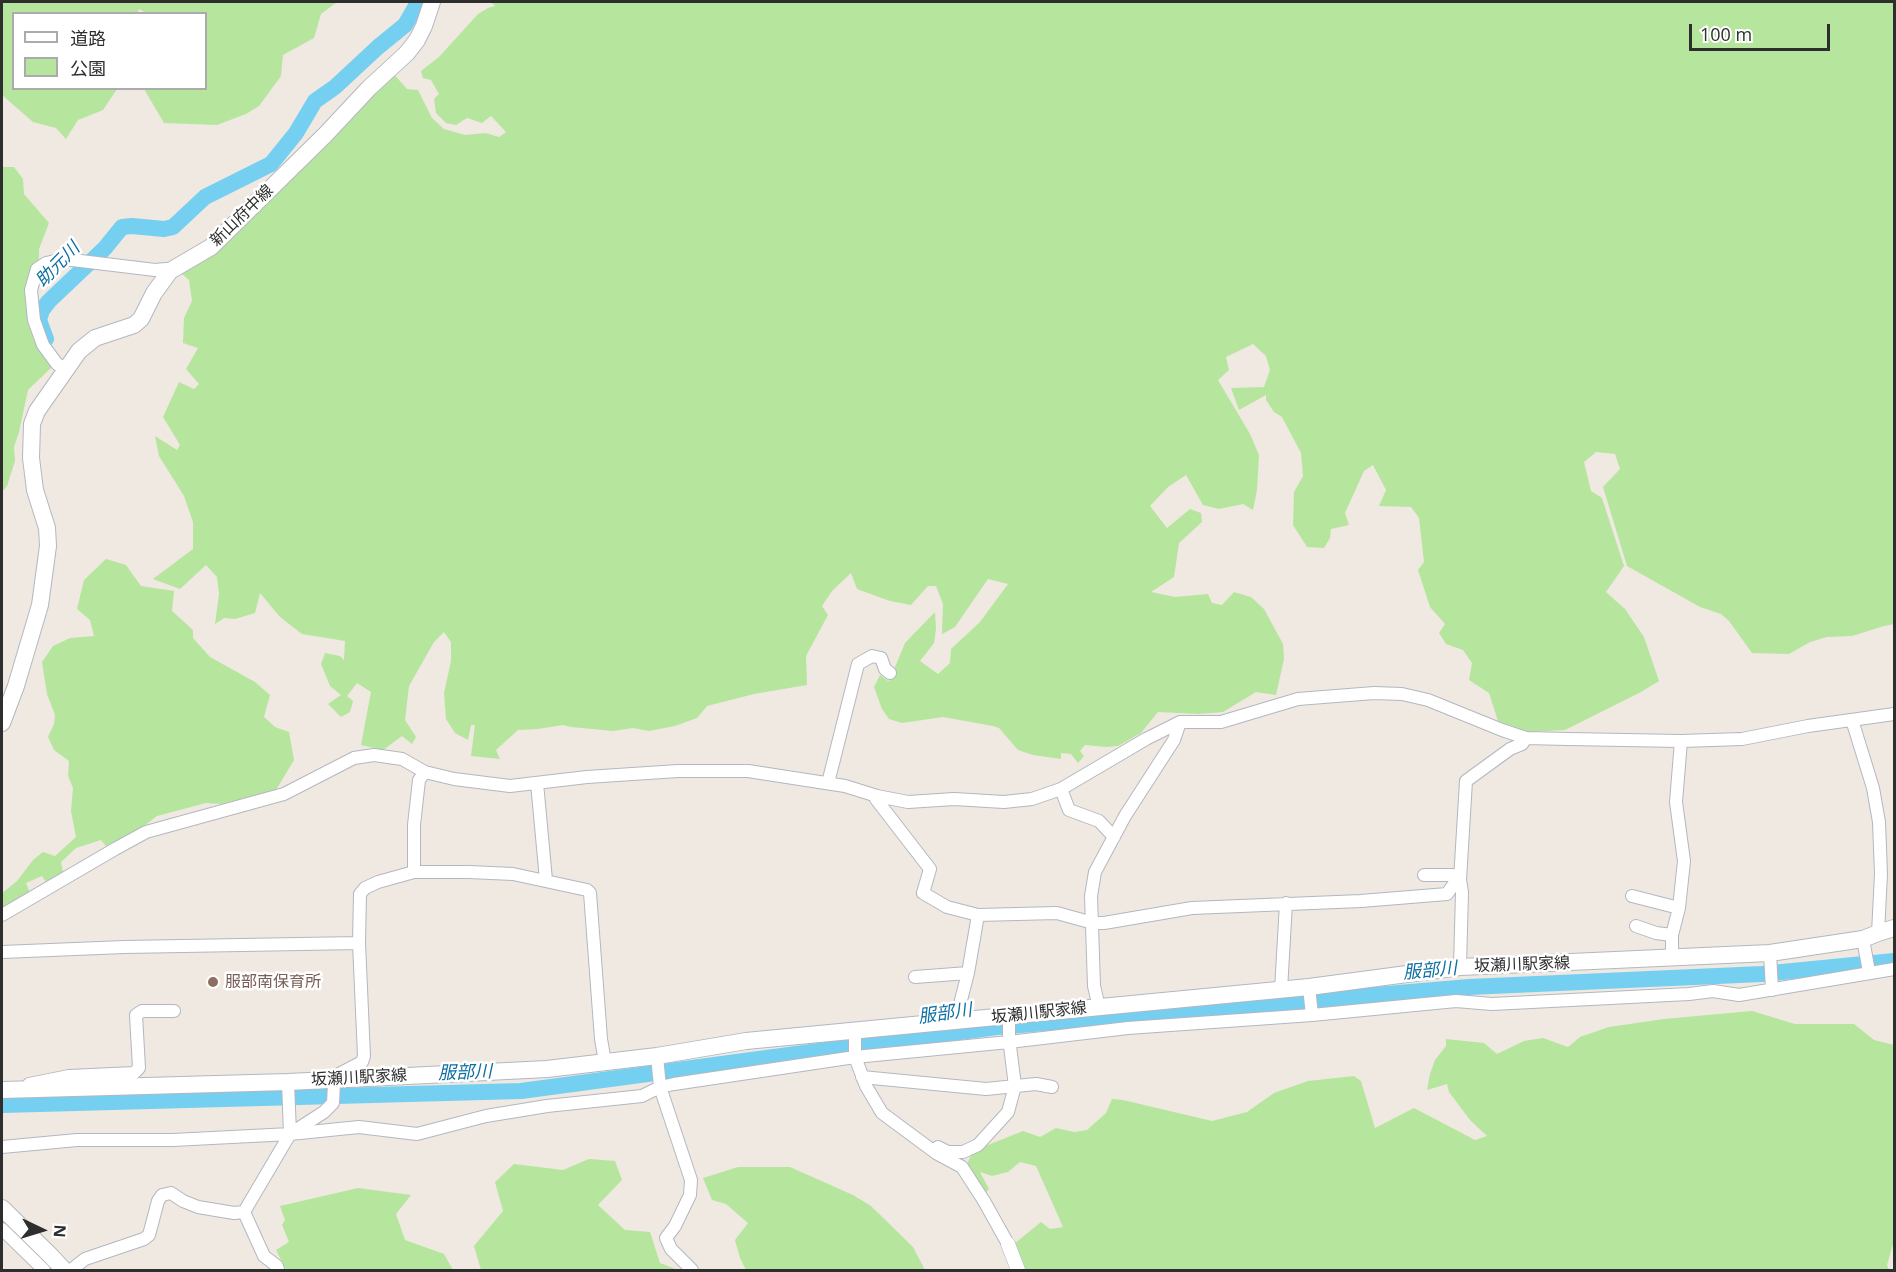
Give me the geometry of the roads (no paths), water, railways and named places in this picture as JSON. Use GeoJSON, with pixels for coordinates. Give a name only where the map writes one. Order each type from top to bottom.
{"type":"FeatureCollection","features":[{"type":"Feature","properties":{"kind":"main road","name":"新山府中線"},"geometry":{"type":"LineString","coordinates":[[2,723],[16,686],[40,605],[48,546],[47,528],[35,490],[31,449],[32,423],[37,411],[79,351],[95,338],[134,325],[141,319],[154,292],[170,271],[211,247],[326,134],[369,88],[407,53],[424,26],[432,2]]}},
{"type":"Feature","properties":{"kind":"main road","name":"坂瀬川駅家線"},"geometry":{"type":"LineString","coordinates":[[2,1090],[335,1084],[547,1069],[657,1059],[746,1041],[855,1034],[1098,1007],[1281,990],[1309,990],[1460,967],[1770,956],[1869,941],[1894,928]]}},
{"type":"Feature","properties":{"kind":"main road"},"geometry":{"type":"LineString","coordinates":[[2,1208],[64,1270]]}},
{"type":"Feature","properties":{"kind":"street"},"geometry":{"type":"LineString","coordinates":[[66,369],[57,364],[43,345],[34,320],[31,290],[37,269],[46,263],[64,258],[170,271]]}},
{"type":"Feature","properties":{"kind":"street"},"geometry":{"type":"LineString","coordinates":[[828,783],[858,664],[872,656],[881,658],[885,669],[890,673]]}},
{"type":"Feature","properties":{"kind":"street"},"geometry":{"type":"LineString","coordinates":[[2,915],[146,832],[284,794],[354,758],[374,755],[402,759],[425,772],[454,779],[510,786],[587,777],[690,771],[748,771],[828,783],[908,802],[954,799],[1004,802],[1032,799],[1061,789],[1146,739],[1180,722],[1221,722],[1298,699],[1374,693],[1402,694],[1428,700],[1526,738],[1681,741],[1742,739],[1894,714]]}},
{"type":"Feature","properties":{"kind":"street"},"geometry":{"type":"LineString","coordinates":[[1852,720],[1873,788],[1879,822],[1881,874],[1869,941],[1868,971]]}},
{"type":"Feature","properties":{"kind":"street"},"geometry":{"type":"LineString","coordinates":[[1098,1007],[1094,986],[1091,896],[1095,872],[1125,816],[1174,740],[1180,722]]}},
{"type":"Feature","properties":{"kind":"street"},"geometry":{"type":"LineString","coordinates":[[1460,967],[1462,892],[1460,880],[1466,781],[1510,749],[1522,744],[1526,738]]}},
{"type":"Feature","properties":{"kind":"street"},"geometry":{"type":"LineString","coordinates":[[1672,958],[1672,935],[1679,908],[1684,861],[1676,802],[1681,741]]}},
{"type":"Feature","properties":{"kind":"street"},"geometry":{"type":"LineString","coordinates":[[414,872],[414,825],[419,780],[425,772]]}},
{"type":"Feature","properties":{"kind":"street"},"geometry":{"type":"LineString","coordinates":[[537,783],[546,880]]}},
{"type":"Feature","properties":{"kind":"street"},"geometry":{"type":"LineString","coordinates":[[1061,789],[1070,810],[1099,821],[1114,837]]}},
{"type":"Feature","properties":{"kind":"street"},"geometry":{"type":"LineString","coordinates":[[877,796],[876,799],[930,869],[923,893],[947,907],[978,915],[1058,913],[1093,923],[1192,908],[1361,902],[1446,894],[1456,881],[1460,880]]}},
{"type":"Feature","properties":{"kind":"street"},"geometry":{"type":"LineString","coordinates":[[243,1212],[290,1134],[324,1112],[333,1103],[335,1084],[339,1074],[362,1062],[364,1056],[359,943],[360,894],[365,888],[378,882],[414,872],[513,874],[580,887],[590,893],[601,1039],[605,1062]]}},
{"type":"Feature","properties":{"kind":"street"},"geometry":{"type":"LineString","coordinates":[[1424,875],[1453,875],[1460,880]]}},
{"type":"Feature","properties":{"kind":"street"},"geometry":{"type":"LineString","coordinates":[[1632,896],[1679,908]]}},
{"type":"Feature","properties":{"kind":"street"},"geometry":{"type":"LineString","coordinates":[[1281,990],[1286,903]]}},
{"type":"Feature","properties":{"kind":"street"},"geometry":{"type":"LineString","coordinates":[[959,1021],[978,915]]}},
{"type":"Feature","properties":{"kind":"street"},"geometry":{"type":"LineString","coordinates":[[1636,926],[1656,933],[1672,935]]}},
{"type":"Feature","properties":{"kind":"street"},"geometry":{"type":"LineString","coordinates":[[2,952],[124,947],[359,943]]}},
{"type":"Feature","properties":{"kind":"street"},"geometry":{"type":"LineString","coordinates":[[1770,956],[1772,988]]}},
{"type":"Feature","properties":{"kind":"street"},"geometry":{"type":"LineString","coordinates":[[2,1148],[77,1140],[173,1140],[290,1134],[359,1127],[417,1134],[486,1116],[547,1106],[642,1096],[660,1084],[674,1084],[856,1054],[1128,1028],[1312,1015],[1456,1001],[1492,1004],[1713,991],[1739,995],[1868,971],[1894,969]]}},
{"type":"Feature","properties":{"kind":"street"},"geometry":{"type":"LineString","coordinates":[[915,977],[968,973]]}},
{"type":"Feature","properties":{"kind":"street"},"geometry":{"type":"LineString","coordinates":[[1309,990],[1312,1015]]}},
{"type":"Feature","properties":{"kind":"street"},"geometry":{"type":"LineString","coordinates":[[151,1087],[151,1079],[139,1068],[136,1015],[142,1011],[174,1011]]}},
{"type":"Feature","properties":{"kind":"street"},"geometry":{"type":"LineString","coordinates":[[918,1140],[948,1152],[963,1152],[978,1145],[1008,1112],[1015,1086],[1009,1040],[1009,1018]]}},
{"type":"Feature","properties":{"kind":"street"},"geometry":{"type":"LineString","coordinates":[[855,1034],[856,1054],[862,1077],[882,1113],[936,1153],[962,1167],[984,1200],[1008,1244],[1018,1270]]}},
{"type":"Feature","properties":{"kind":"street"},"geometry":{"type":"LineString","coordinates":[[657,1059],[660,1084],[691,1180],[690,1195],[675,1226],[666,1238],[671,1250],[692,1270]]}},
{"type":"Feature","properties":{"kind":"street"},"geometry":{"type":"LineString","coordinates":[[19,1090],[22,1085],[69,1076],[134,1073],[139,1068]]}},
{"type":"Feature","properties":{"kind":"street"},"geometry":{"type":"LineString","coordinates":[[862,1077],[986,1089],[1036,1084],[1052,1087]]}},
{"type":"Feature","properties":{"kind":"street"},"geometry":{"type":"LineString","coordinates":[[288,1085],[290,1134]]}},
{"type":"Feature","properties":{"kind":"street"},"geometry":{"type":"LineString","coordinates":[[71,1270],[85,1260],[144,1239],[149,1235],[158,1201],[162,1195],[171,1193],[198,1207],[234,1213],[243,1212]]}},
{"type":"Feature","properties":{"kind":"street"},"geometry":{"type":"LineString","coordinates":[[243,1212],[264,1256],[279,1269]]}},
{"type":"Feature","properties":{"kind":"street"},"geometry":{"type":"LineString","coordinates":[[2,1229],[44,1270]]}},
{"type":"Feature","properties":{"kind":"waterway","name":"助元川"},"geometry":{"type":"LineString","coordinates":[[46,339],[39,320],[42,310],[105,248],[122,227],[164,229],[173,227],[205,197],[271,164],[296,133],[315,101],[335,87],[405,25],[416,2]]}},
{"type":"Feature","properties":{"kind":"waterway","name":"服部川"},"geometry":{"type":"LineString","coordinates":[[2,1105],[521,1091],[997,1027],[1469,987],[1762,974],[1894,961]]}},
{"type":"Feature","properties":{"kind":"waterway"},"geometry":{"type":"LineString","coordinates":[[2,1219],[52,1270]]}},
{"type":"Feature","properties":{"kind":"place","name":"服部南保育所"},"geometry":{"type":"Point","coordinates":[213,982]}}]}
